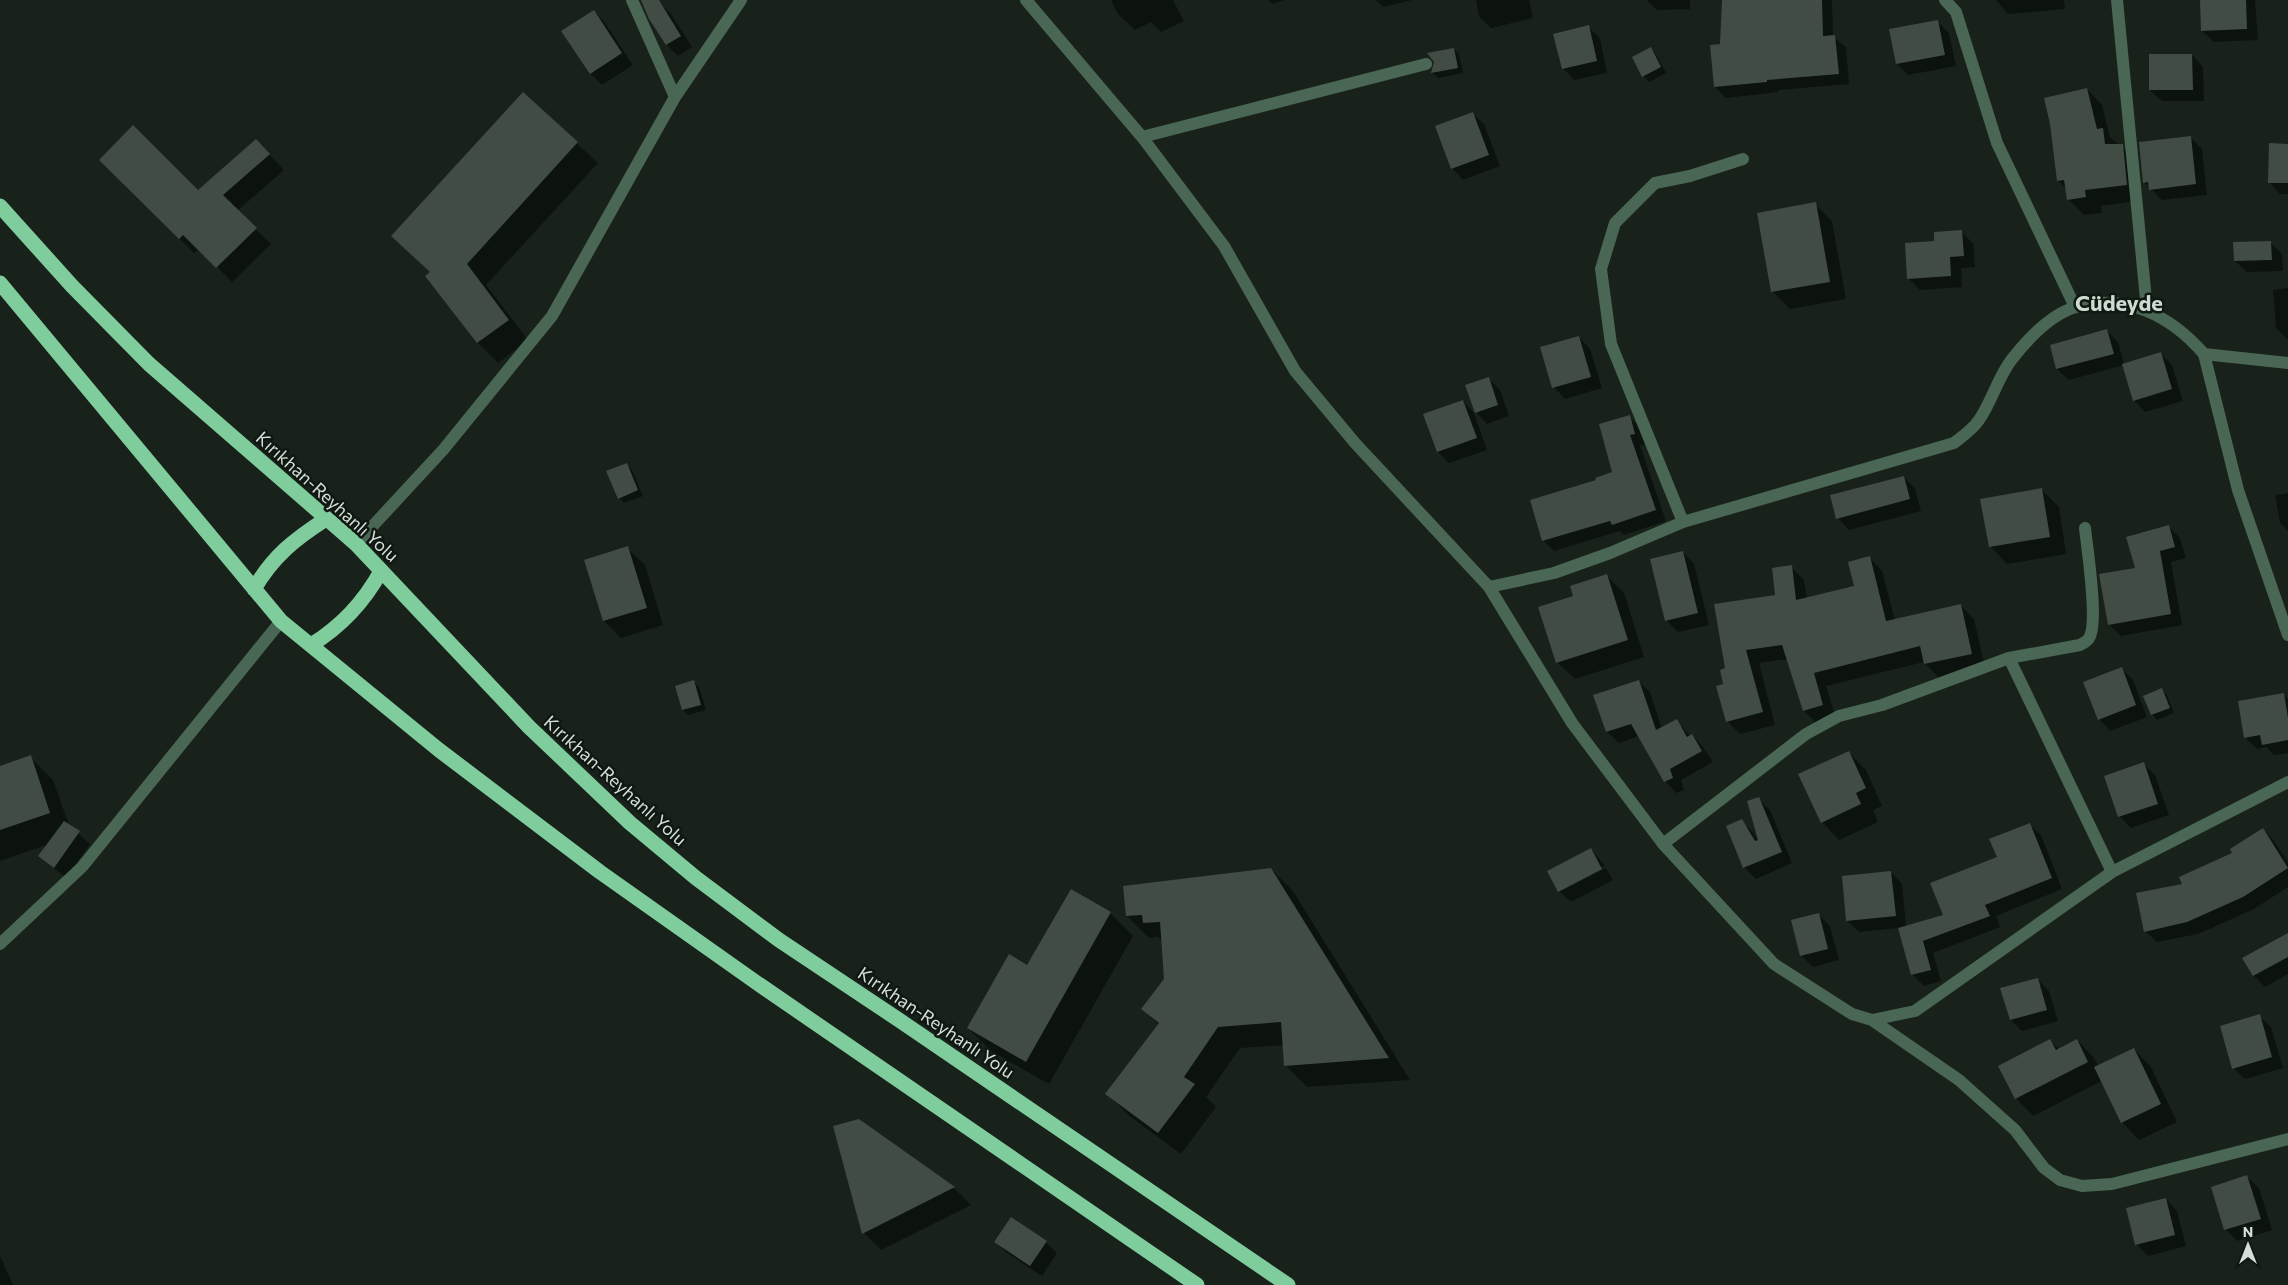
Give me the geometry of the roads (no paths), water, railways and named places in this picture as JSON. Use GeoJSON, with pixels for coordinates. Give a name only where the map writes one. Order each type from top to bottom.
{"type":"FeatureCollection","features":[{"type":"Feature","properties":{"kind":"highway","name":"Kırıkhan-Reyhanlı Yolu"},"geometry":{"type":"LineString","coordinates":[[0,206],[72,286],[149,364],[356,544],[529,727],[630,823],[696,878],[779,940],[1288,1285]]}},
{"type":"Feature","properties":{"kind":"highway"},"geometry":{"type":"LineString","coordinates":[[0,283],[254,589],[281,620],[310,645],[439,750],[600,872],[757,983],[1197,1285]]}},
{"type":"Feature","properties":{"kind":"highway"},"geometry":{"type":"LineString","coordinates":[[254,589],[265,569],[281,552],[299,536],[326,519]]}},
{"type":"Feature","properties":{"kind":"highway"},"geometry":{"type":"LineString","coordinates":[[310,645],[325,636],[352,613],[373,586],[381,571]]}},
{"type":"Feature","properties":{"kind":"street"},"geometry":{"type":"LineString","coordinates":[[632,0],[675,97]]}},
{"type":"Feature","properties":{"kind":"street"},"geometry":{"type":"LineString","coordinates":[[356,544],[443,450],[552,316],[675,97],[740,0]]}},
{"type":"Feature","properties":{"kind":"street"},"geometry":{"type":"LineString","coordinates":[[1026,0],[1142,137],[1224,246],[1295,371],[1355,443],[1489,587],[1572,723],[1663,844],[1774,964],[1852,1014],[1872,1020],[1959,1080],[2015,1130],[2044,1168],[2060,1180],[2082,1186],[2112,1184],[2288,1139]]}},
{"type":"Feature","properties":{"kind":"street"},"geometry":{"type":"LineString","coordinates":[[1945,0],[1956,12],[1997,144],[2075,308]]}},
{"type":"Feature","properties":{"kind":"street"},"geometry":{"type":"LineString","coordinates":[[2117,0],[2147,310]]}},
{"type":"Feature","properties":{"kind":"street"},"geometry":{"type":"LineString","coordinates":[[1142,137],[1426,64]]}},
{"type":"Feature","properties":{"kind":"street"},"geometry":{"type":"LineString","coordinates":[[1683,522],[1611,344],[1601,269],[1615,223],[1655,183],[1690,176],[1743,159]]}},
{"type":"Feature","properties":{"kind":"street"},"geometry":{"type":"LineString","coordinates":[[1489,587],[1554,573],[1610,554],[1683,522],[1954,443],[1970,431],[1980,419],[2010,360],[2038,331],[2055,318],[2075,308],[2095,304],[2122,304],[2147,310],[2168,320],[2188,334],[2204,354],[2238,490],[2288,635]]}},
{"type":"Feature","properties":{"kind":"street"},"geometry":{"type":"LineString","coordinates":[[2204,354],[2288,363]]}},
{"type":"Feature","properties":{"kind":"street"},"geometry":{"type":"LineString","coordinates":[[1663,844],[1806,734],[1839,716],[1882,705],[2009,658],[2080,645],[2089,639],[2093,629],[2093,603],[2085,528]]}},
{"type":"Feature","properties":{"kind":"street"},"geometry":{"type":"LineString","coordinates":[[0,944],[82,867],[281,620]]}},
{"type":"Feature","properties":{"kind":"street"},"geometry":{"type":"LineString","coordinates":[[2009,658],[2112,872]]}},
{"type":"Feature","properties":{"kind":"street"},"geometry":{"type":"LineString","coordinates":[[1872,1020],[1915,1011],[2112,872],[2288,782]]}},
{"type":"Feature","properties":{"kind":"district","name":"Cüdeyde"},"geometry":{"type":"Point","coordinates":[2119,303]}}]}
